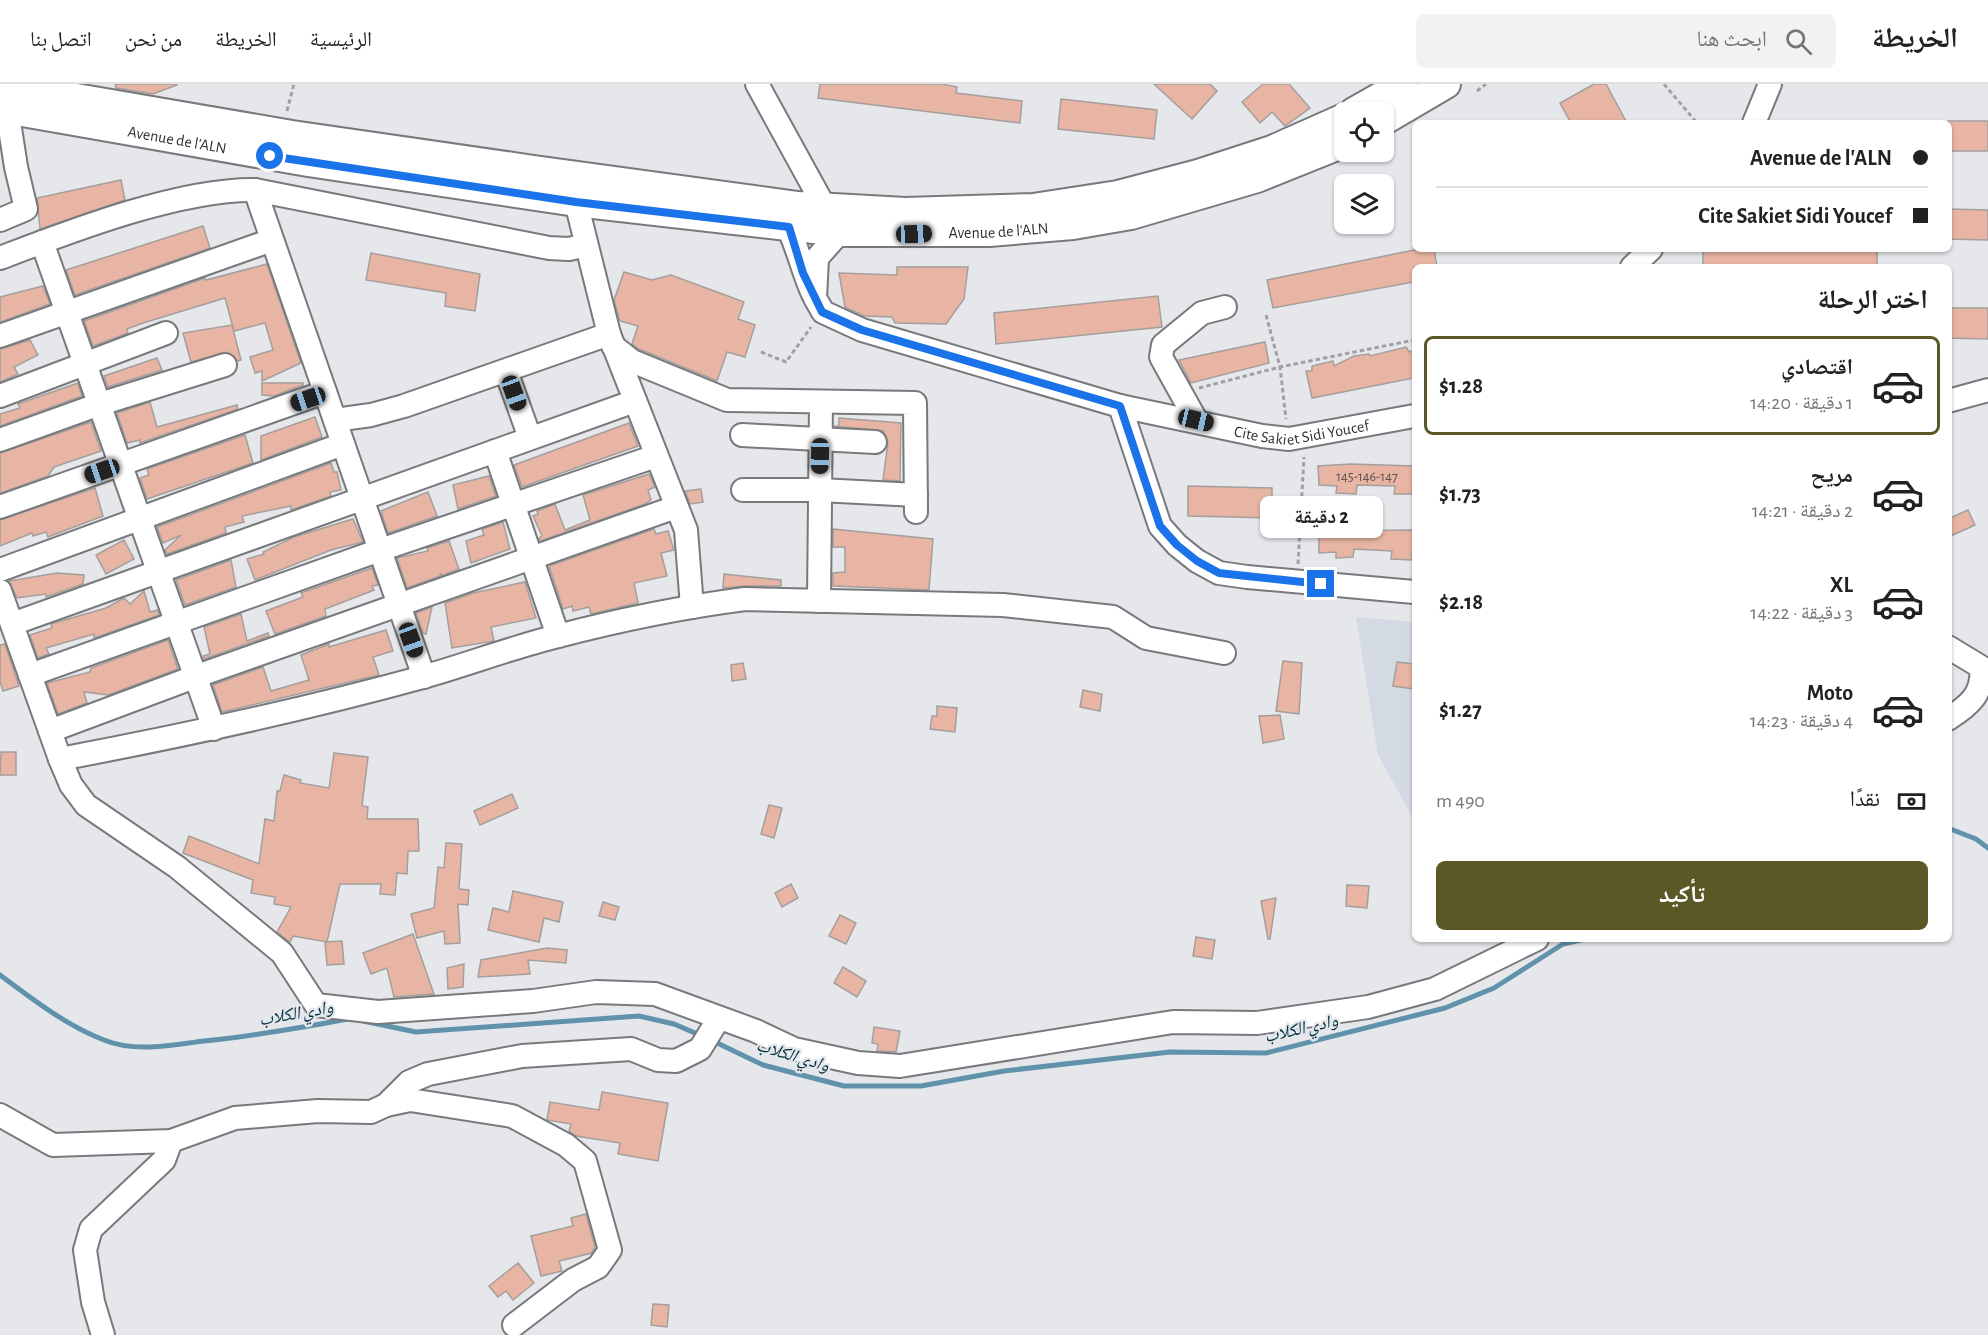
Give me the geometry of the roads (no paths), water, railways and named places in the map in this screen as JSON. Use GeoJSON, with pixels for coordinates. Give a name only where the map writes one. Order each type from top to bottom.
{"type":"FeatureCollection","features":[{"type":"Feature","properties":{"kind":"main road"},"geometry":{"type":"LineString","coordinates":[[1372,102],[1403,84]]}},
{"type":"Feature","properties":{"kind":"main road"},"geometry":{"type":"LineString","coordinates":[[1394,115],[1446,84]]}},
{"type":"Feature","properties":{"kind":"main road"},"geometry":{"type":"LineString","coordinates":[[2,101],[282,133],[773,202],[905,212],[1033,207],[1118,195],[1198,174],[1272,150],[1334,122]]}},
{"type":"Feature","properties":{"kind":"main road","name":"Avenue de l'ALN"},"geometry":{"type":"LineString","coordinates":[[2,101],[308,162],[576,202],[840,232],[989,232],[1073,225],[1119,217],[1257,178],[1334,147]]}},
{"type":"Feature","properties":{"kind":"street"},"geometry":{"type":"LineString","coordinates":[[757,84],[824,206]]}},
{"type":"Feature","properties":{"kind":"street"},"geometry":{"type":"LineString","coordinates":[[1755,120],[1770,84]]}},
{"type":"Feature","properties":{"kind":"street"},"geometry":{"type":"LineString","coordinates":[[0,220],[26,209],[8,170],[2,101]]}},
{"type":"Feature","properties":{"kind":"street"},"geometry":{"type":"LineString","coordinates":[[0,258],[42,242],[155,206],[238,189],[255,190],[549,248],[569,249],[586,245]]}},
{"type":"Feature","properties":{"kind":"street"},"geometry":{"type":"LineString","coordinates":[[255,190],[424,677]]}},
{"type":"Feature","properties":{"kind":"street"},"geometry":{"type":"LineString","coordinates":[[576,202],[611,340],[686,530],[692,607]]}},
{"type":"Feature","properties":{"kind":"street"},"geometry":{"type":"LineString","coordinates":[[773,202],[789,227],[803,273],[819,305]]}},
{"type":"Feature","properties":{"kind":"street"},"geometry":{"type":"LineString","coordinates":[[819,305],[817,258],[840,232]]}},
{"type":"Feature","properties":{"kind":"street"},"geometry":{"type":"LineString","coordinates":[[0,336],[272,240]]}},
{"type":"Feature","properties":{"kind":"street"},"geometry":{"type":"LineString","coordinates":[[42,242],[142,518],[214,729]]}},
{"type":"Feature","properties":{"kind":"street"},"geometry":{"type":"LineString","coordinates":[[1635,264],[1648,252]]}},
{"type":"Feature","properties":{"kind":"street","name":"Cite Sakiet Sidi Youcef"},"geometry":{"type":"LineString","coordinates":[[819,305],[862,330],[1120,406],[1297,438],[1412,416]]}},
{"type":"Feature","properties":{"kind":"street"},"geometry":{"type":"LineString","coordinates":[[1196,420],[1161,357],[1163,345],[1202,314],[1225,307]]}},
{"type":"Feature","properties":{"kind":"street"},"geometry":{"type":"LineString","coordinates":[[0,396],[166,333]]}},
{"type":"Feature","properties":{"kind":"street"},"geometry":{"type":"LineString","coordinates":[[335,420],[371,416],[506,371],[611,340]]}},
{"type":"Feature","properties":{"kind":"street"},"geometry":{"type":"LineString","coordinates":[[611,340],[632,361],[727,400],[915,403],[916,504],[820,490],[743,490]]}},
{"type":"Feature","properties":{"kind":"street"},"geometry":{"type":"LineString","coordinates":[[0,440],[100,404],[225,365]]}},
{"type":"Feature","properties":{"kind":"street"},"geometry":{"type":"LineString","coordinates":[[506,371],[530,438]]}},
{"type":"Feature","properties":{"kind":"street"},"geometry":{"type":"LineString","coordinates":[[1952,400],[1988,390]]}},
{"type":"Feature","properties":{"kind":"street"},"geometry":{"type":"LineString","coordinates":[[0,507],[325,392]]}},
{"type":"Feature","properties":{"kind":"street"},"geometry":{"type":"LineString","coordinates":[[12,624],[635,401]]}},
{"type":"Feature","properties":{"kind":"street"},"geometry":{"type":"LineString","coordinates":[[819,601],[821,402]]}},
{"type":"Feature","properties":{"kind":"street"},"geometry":{"type":"LineString","coordinates":[[1120,406],[1160,526],[1177,545],[1197,561],[1219,573],[1412,592]]}},
{"type":"Feature","properties":{"kind":"street"},"geometry":{"type":"LineString","coordinates":[[742,435],[875,442]]}},
{"type":"Feature","properties":{"kind":"street"},"geometry":{"type":"LineString","coordinates":[[0,570],[344,444]]}},
{"type":"Feature","properties":{"kind":"street"},"geometry":{"type":"LineString","coordinates":[[495,451],[558,636]]}},
{"type":"Feature","properties":{"kind":"street"},"geometry":{"type":"LineString","coordinates":[[30,675],[380,550],[656,456]]}},
{"type":"Feature","properties":{"kind":"street"},"geometry":{"type":"LineString","coordinates":[[50,731],[197,676],[676,507]]}},
{"type":"Feature","properties":{"kind":"street"},"geometry":{"type":"LineString","coordinates":[[0,591],[60,759],[71,785],[86,805],[177,867],[282,953],[316,1005],[378,1012],[533,1001],[596,992],[655,994],[794,1049],[858,1063],[900,1066],[1173,1022],[1257,1023],[1368,1007],[1435,988],[1531,942]]}},
{"type":"Feature","properties":{"kind":"street"},"geometry":{"type":"LineString","coordinates":[[60,759],[214,729],[424,677],[558,636],[692,607],[745,599],[1003,605],[1113,617],[1146,638],[1224,653]]}},
{"type":"Feature","properties":{"kind":"street"},"geometry":{"type":"LineString","coordinates":[[1952,649],[1981,667],[1983,683],[1976,696],[1952,716]]}},
{"type":"Feature","properties":{"kind":"street"},"geometry":{"type":"LineString","coordinates":[[386,1105],[409,1082],[428,1074],[522,1056],[631,1049],[658,1060],[676,1061],[699,1049],[719,1018]]}},
{"type":"Feature","properties":{"kind":"street"},"geometry":{"type":"LineString","coordinates":[[0,1115],[53,1145],[171,1141],[235,1118],[318,1111],[371,1112],[386,1105],[410,1100],[512,1116],[566,1145],[585,1161],[610,1250],[598,1267],[573,1280],[514,1325]]}},
{"type":"Feature","properties":{"kind":"street"},"geometry":{"type":"LineString","coordinates":[[103,1335],[93,1302],[85,1250],[91,1229],[164,1160],[171,1141]]}},
{"type":"Feature","properties":{"kind":"waterway","name":"وادي الكلاب"},"geometry":{"type":"LineString","coordinates":[[1952,830],[1976,839],[1988,848]]}},
{"type":"Feature","properties":{"kind":"waterway","name":"وادي الكلاب"},"geometry":{"type":"LineString","coordinates":[[711,1040],[763,1065],[844,1086],[921,1086],[1004,1071],[1170,1052],[1266,1053],[1445,1008],[1494,988],[1563,944],[1572,942]]}},
{"type":"Feature","properties":{"kind":"waterway","name":"وادي الكلاب"},"geometry":{"type":"LineString","coordinates":[[0,975],[50,1011],[77,1027],[104,1040],[128,1046],[154,1047],[179,1044],[294,1029],[348,1019]]}},
{"type":"Feature","properties":{"kind":"waterway","name":"وادي الكلاب"},"geometry":{"type":"LineString","coordinates":[[363,1021],[416,1032],[639,1016],[674,1024],[702,1036]]}}]}
